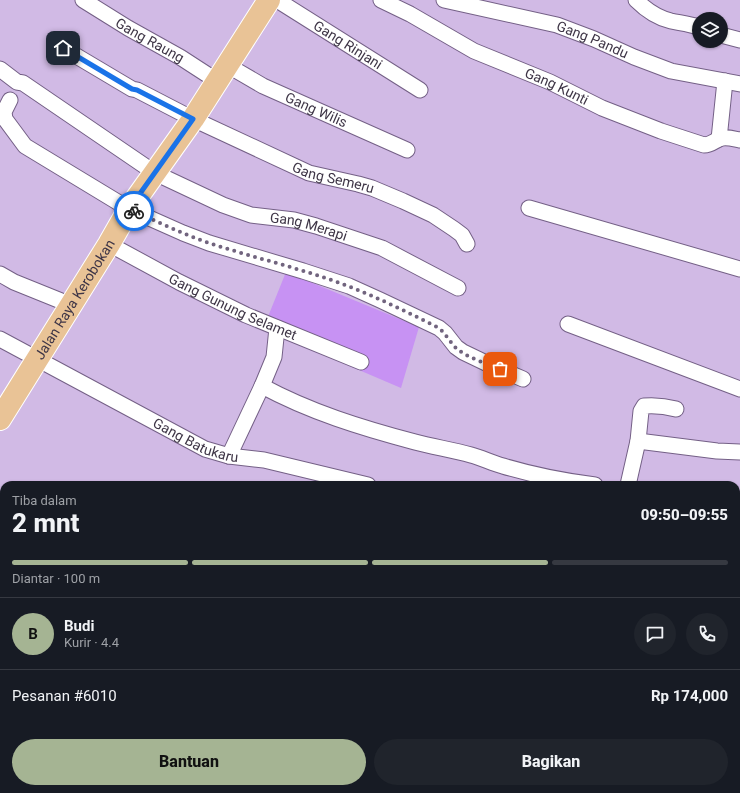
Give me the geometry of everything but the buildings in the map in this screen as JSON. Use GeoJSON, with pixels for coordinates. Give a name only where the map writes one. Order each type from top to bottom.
{"type":"FeatureCollection","features":[{"type":"Feature","properties":{"kind":"main road","name":"Jalan Raya Kerobokan"},"geometry":{"type":"LineString","coordinates":[[0,419],[6,397],[30,354],[71,305],[129,209],[193,119],[270,0]]}},
{"type":"Feature","properties":{"kind":"street","name":"Gang Rinjani"},"geometry":{"type":"LineString","coordinates":[[277,0],[420,90]]}},
{"type":"Feature","properties":{"kind":"street","name":"Gang Kunti"},"geometry":{"type":"LineString","coordinates":[[381,0],[410,14],[474,51],[550,82],[602,108],[696,144],[710,145],[720,138],[740,140]]}},
{"type":"Feature","properties":{"kind":"street","name":"Gang Pandu"},"geometry":{"type":"LineString","coordinates":[[444,0],[557,25],[671,72],[740,84]]}},
{"type":"Feature","properties":{"kind":"street"},"geometry":{"type":"LineString","coordinates":[[636,0],[646,10],[670,21],[692,25]]}},
{"type":"Feature","properties":{"kind":"street","name":"Gang Raung"},"geometry":{"type":"LineString","coordinates":[[87,3],[180,57],[222,73]]}},
{"type":"Feature","properties":{"kind":"street"},"geometry":{"type":"LineString","coordinates":[[728,36],[740,40]]}},
{"type":"Feature","properties":{"kind":"street","name":"Gang Semeru"},"geometry":{"type":"LineString","coordinates":[[63,48],[132,89],[137,90],[193,119],[309,173],[372,188],[433,215],[454,228],[462,235],[467,244]]}},
{"type":"Feature","properties":{"kind":"street","name":"Gang Merapi"},"geometry":{"type":"LineString","coordinates":[[0,69],[17,82],[28,86],[155,173],[223,205],[251,216],[294,220],[382,248],[458,288]]}},
{"type":"Feature","properties":{"kind":"street","name":"Gang Wilis"},"geometry":{"type":"LineString","coordinates":[[222,73],[263,86],[407,150]]}},
{"type":"Feature","properties":{"kind":"street"},"geometry":{"type":"LineString","coordinates":[[720,138],[725,81]]}},
{"type":"Feature","properties":{"kind":"street"},"geometry":{"type":"LineString","coordinates":[[10,100],[4,112],[5,119],[25,146],[129,209],[209,243],[349,286],[439,328],[456,347],[463,352],[523,378]]}},
{"type":"Feature","properties":{"kind":"street"},"geometry":{"type":"LineString","coordinates":[[529,208],[740,269]]}},
{"type":"Feature","properties":{"kind":"street","name":"Gang Gunung Selamet"},"geometry":{"type":"LineString","coordinates":[[109,244],[179,282],[246,315],[361,362]]}},
{"type":"Feature","properties":{"kind":"street"},"geometry":{"type":"LineString","coordinates":[[0,274],[71,305]]}},
{"type":"Feature","properties":{"kind":"street"},"geometry":{"type":"LineString","coordinates":[[568,324],[740,389]]}},
{"type":"Feature","properties":{"kind":"street"},"geometry":{"type":"LineString","coordinates":[[229,456],[274,357],[277,328]]}},
{"type":"Feature","properties":{"kind":"street","name":"Gang Batukaru"},"geometry":{"type":"LineString","coordinates":[[1,339],[205,449],[229,456],[264,460],[351,481]]}},
{"type":"Feature","properties":{"kind":"street"},"geometry":{"type":"LineString","coordinates":[[262,386],[287,400],[364,428],[472,455],[502,466],[532,474],[572,481]]}},
{"type":"Feature","properties":{"kind":"street"},"geometry":{"type":"LineString","coordinates":[[629,481],[638,441],[641,411],[644,406],[660,405],[676,409]]}},
{"type":"Feature","properties":{"kind":"street"},"geometry":{"type":"LineString","coordinates":[[638,441],[717,451],[740,452]]}},
{"type":"Feature","properties":{"kind":"shaded area"},"geometry":{"type":"Polygon","coordinates":[[[286,272],[419,327],[401,388],[263,329],[286,272]]]}},
{"type":"Feature","properties":{"kind":"way so far"},"geometry":{"type":"LineString","coordinates":[[134,211],[209,243],[349,286],[439,328],[456,347],[463,352],[500,369]]}},
{"type":"Feature","properties":{"kind":"route"},"geometry":{"type":"LineString","coordinates":[[63,48],[132,89],[137,90],[193,119],[129,209],[134,211]]}}]}
